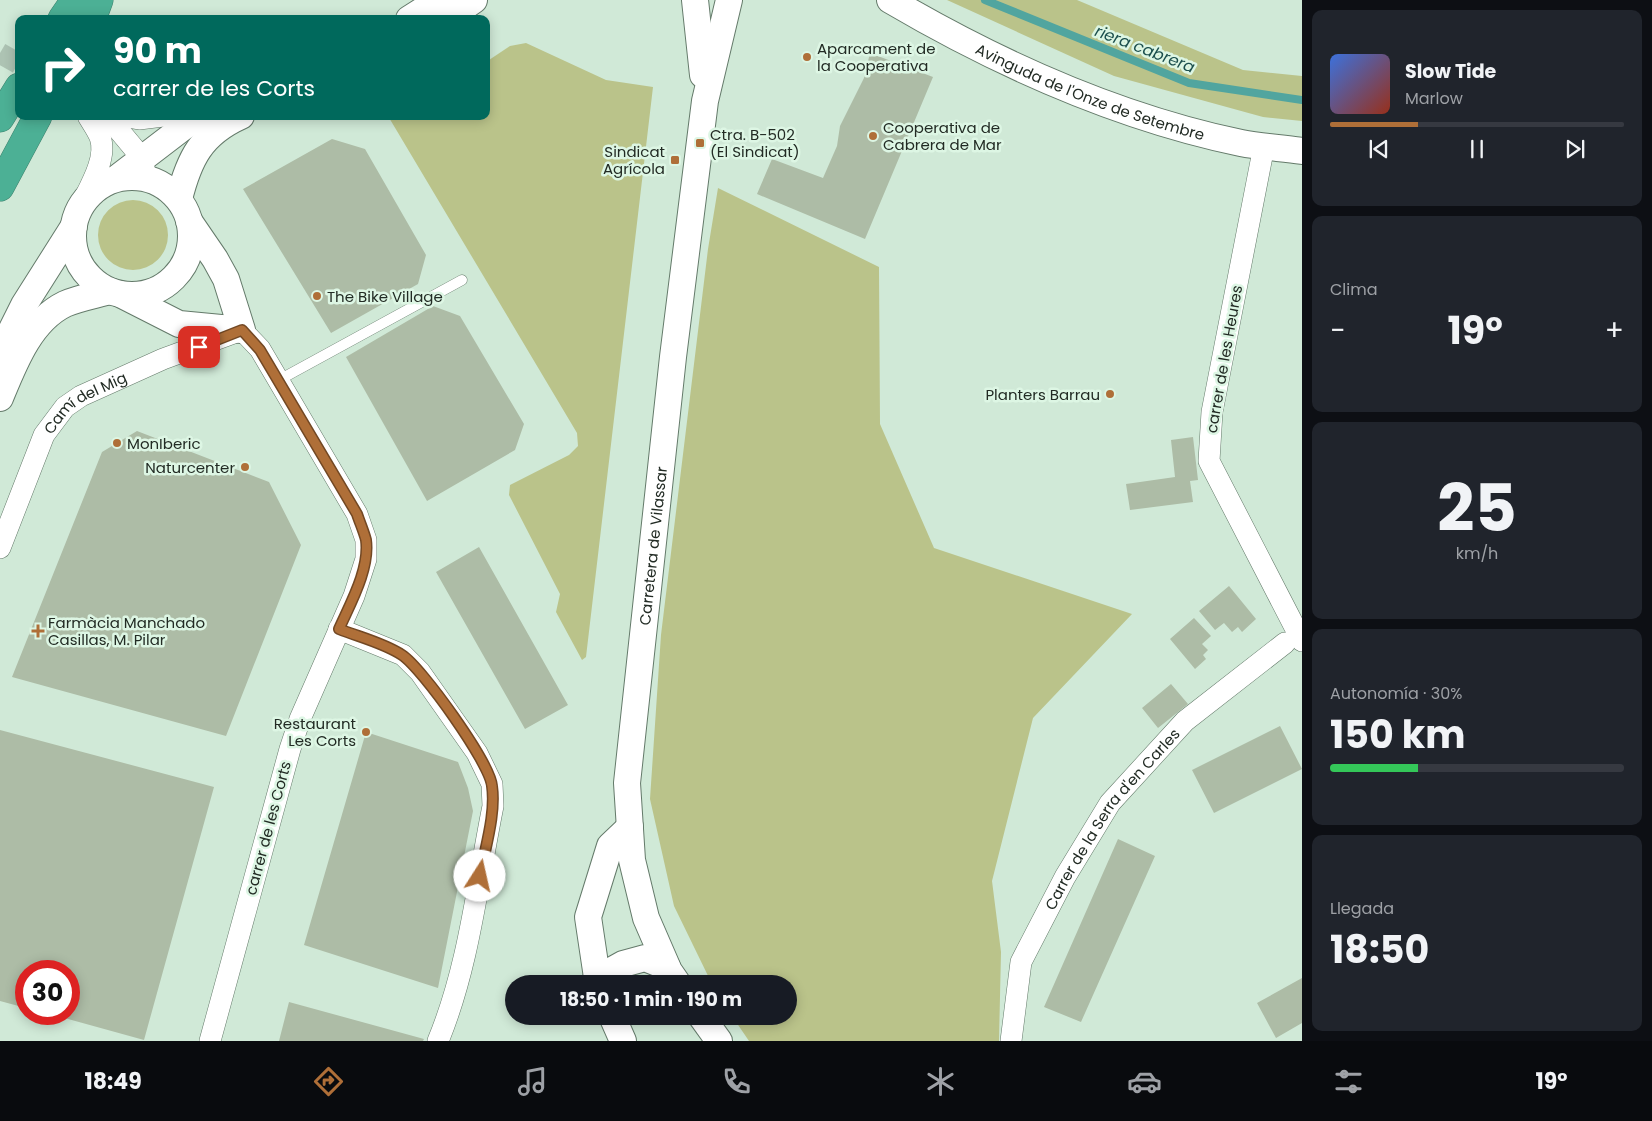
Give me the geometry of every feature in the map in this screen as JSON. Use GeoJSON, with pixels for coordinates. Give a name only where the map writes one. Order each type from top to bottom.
{"type":"FeatureCollection","features":[{"type":"Feature","properties":{"kind":"highway"},"geometry":{"type":"LineString","coordinates":[[65,15],[75,0]]}},
{"type":"Feature","properties":{"kind":"highway"},"geometry":{"type":"LineString","coordinates":[[93,15],[99,0]]}},
{"type":"Feature","properties":{"kind":"highway"},"geometry":{"type":"LineString","coordinates":[[0,118],[15,94]]}},
{"type":"Feature","properties":{"kind":"highway"},"geometry":{"type":"LineString","coordinates":[[0,186],[36,120]]}},
{"type":"Feature","properties":{"kind":"street"},"geometry":{"type":"LineString","coordinates":[[415,15],[439,0]]}},
{"type":"Feature","properties":{"kind":"street"},"geometry":{"type":"LineString","coordinates":[[453,15],[474,0]]}},
{"type":"Feature","properties":{"kind":"street"},"geometry":{"type":"LineString","coordinates":[[695,0],[705,101]]}},
{"type":"Feature","properties":{"kind":"street"},"geometry":{"type":"LineString","coordinates":[[705,101],[729,0]]}},
{"type":"Feature","properties":{"kind":"street","name":"Avinguda de l'Onze de Setembre"},"geometry":{"type":"LineString","coordinates":[[890,0],[954,36],[1069,91],[1150,120],[1242,143],[1302,150]]}},
{"type":"Feature","properties":{"kind":"street","name":"Carretera de Vilassar"},"geometry":{"type":"LineString","coordinates":[[673,975],[646,918],[632,860],[627,783],[673,357],[705,101]]}},
{"type":"Feature","properties":{"kind":"street"},"geometry":{"type":"LineString","coordinates":[[90,120],[101,138],[101,152],[99,166],[77,216],[73,243],[78,261],[88,276],[115,292],[179,324],[242,330],[226,279],[184,210],[168,188],[144,168],[107,120]]}},
{"type":"Feature","properties":{"kind":"street"},"geometry":{"type":"LineString","coordinates":[[0,353],[24,305],[77,216],[100,186],[144,168],[194,120]]}},
{"type":"Feature","properties":{"kind":"street"},"geometry":{"type":"LineString","coordinates":[[0,398],[34,330],[48,314],[66,304],[115,292],[147,293],[171,280],[183,266],[190,249],[184,210],[185,174],[195,153],[210,134],[234,120]]}},
{"type":"Feature","properties":{"kind":"street","name":"carrer de les Heures"},"geometry":{"type":"LineString","coordinates":[[1264,146],[1212,412],[1209,461],[1294,642]]}},
{"type":"Feature","properties":{"kind":"street","name":"carrer de les Corts"},"geometry":{"type":"LineString","coordinates":[[210,1041],[290,749],[354,596],[366,559],[366,540],[357,514],[279,380],[260,350],[242,330]]}},
{"type":"Feature","properties":{"kind":"street","name":"Camí del Mig"},"geometry":{"type":"LineString","coordinates":[[0,548],[44,435],[65,407],[81,396],[162,359],[242,330]]}},
{"type":"Feature","properties":{"kind":"street"},"geometry":{"type":"LineString","coordinates":[[339,629],[403,655],[420,672],[477,753],[492,784],[492,806],[468,944],[454,998],[438,1041]]}},
{"type":"Feature","properties":{"kind":"street","name":"Carrer de la Serra d'en Carles"},"geometry":{"type":"LineString","coordinates":[[1011,1041],[1021,962],[1065,877],[1110,803],[1185,721],[1294,642]]}},
{"type":"Feature","properties":{"kind":"street"},"geometry":{"type":"LineString","coordinates":[[596,975],[588,917],[610,846],[630,827]]}},
{"type":"Feature","properties":{"kind":"street"},"geometry":{"type":"LineString","coordinates":[[606,975],[623,964],[646,958],[672,975]]}},
{"type":"Feature","properties":{"kind":"street"},"geometry":{"type":"LineString","coordinates":[[616,1025],[623,1041]]}},
{"type":"Feature","properties":{"kind":"street"},"geometry":{"type":"LineString","coordinates":[[707,1025],[718,1041]]}},
{"type":"Feature","properties":{"kind":"lane"},"geometry":{"type":"LineString","coordinates":[[279,380],[462,280]]}},
{"type":"Feature","properties":{"kind":"green space"},"geometry":{"type":"Polygon","coordinates":[[[947,0],[1077,0],[1243,70],[1302,76],[1302,121],[1263,117],[1114,76],[947,0]]]}},
{"type":"Feature","properties":{"kind":"green space"},"geometry":{"type":"Polygon","coordinates":[[[526,43],[606,80],[653,87],[586,657],[582,660],[556,612],[560,594],[509,495],[510,485],[569,455],[578,446],[577,433],[390,120],[490,120],[490,59],[510,46],[526,43]]]}},
{"type":"Feature","properties":{"kind":"green space"},"geometry":{"type":"Polygon","coordinates":[[[718,188],[879,267],[880,424],[934,548],[1132,614],[1033,718],[992,881],[1001,952],[999,1041],[749,1041],[738,1025],[797,1025],[797,975],[708,975],[674,906],[650,799],[661,635],[708,249],[718,188]]]}},
{"type":"Feature","properties":{"kind":"green space"},"geometry":{"type":"Polygon","coordinates":[[[133,200],[152,206],[162,216],[168,235],[162,254],[152,264],[133,270],[114,264],[104,254],[98,235],[104,216],[114,206],[133,200]]]}},
{"type":"Feature","properties":{"kind":"building","name":"Cooperativa de Cabrera de Mar"},"geometry":{"type":"Polygon","coordinates":[[[870,53],[933,77],[865,239],[757,194],[772,159],[823,178],[837,146],[840,126],[864,78],[870,53]]]}},
{"type":"Feature","properties":{"kind":"building"},"geometry":{"type":"Polygon","coordinates":[[[332,139],[365,149],[426,255],[418,284],[331,333],[243,189],[332,139]]]}},
{"type":"Feature","properties":{"kind":"building"},"geometry":{"type":"Polygon","coordinates":[[[433,306],[460,316],[524,424],[515,450],[427,501],[346,357],[433,306]]]}},
{"type":"Feature","properties":{"kind":"building"},"geometry":{"type":"Polygon","coordinates":[[[137,431],[269,482],[301,545],[226,736],[12,677],[102,452],[137,431]]]}},
{"type":"Feature","properties":{"kind":"building"},"geometry":{"type":"Polygon","coordinates":[[[1193,437],[1198,480],[1190,481],[1193,502],[1130,510],[1126,484],[1175,477],[1171,440],[1193,437]]]}},
{"type":"Feature","properties":{"kind":"building"},"geometry":{"type":"Polygon","coordinates":[[[479,547],[568,705],[525,729],[436,572],[479,547]]]}},
{"type":"Feature","properties":{"kind":"building"},"geometry":{"type":"Polygon","coordinates":[[[1229,586],[1256,619],[1242,632],[1238,627],[1232,632],[1224,623],[1215,630],[1199,611],[1229,586]]]}},
{"type":"Feature","properties":{"kind":"building"},"geometry":{"type":"Polygon","coordinates":[[[1194,618],[1211,636],[1202,644],[1208,650],[1203,655],[1206,659],[1195,669],[1170,639],[1194,618]]]}},
{"type":"Feature","properties":{"kind":"building"},"geometry":{"type":"Polygon","coordinates":[[[1171,684],[1188,704],[1158,728],[1142,708],[1171,684]]]}},
{"type":"Feature","properties":{"kind":"building"},"geometry":{"type":"Polygon","coordinates":[[[1280,726],[1302,769],[1214,813],[1192,770],[1280,726]]]}},
{"type":"Feature","properties":{"kind":"building"},"geometry":{"type":"Polygon","coordinates":[[[0,730],[214,787],[144,1040],[80,1022],[80,960],[15,960],[15,1005],[0,1001],[0,730]]]}},
{"type":"Feature","properties":{"kind":"building"},"geometry":{"type":"Polygon","coordinates":[[[366,732],[458,762],[468,788],[473,811],[438,988],[304,945],[366,732]]]}},
{"type":"Feature","properties":{"kind":"building"},"geometry":{"type":"Polygon","coordinates":[[[1118,839],[1155,856],[1081,1022],[1044,1007],[1118,839]]]}},
{"type":"Feature","properties":{"kind":"building"},"geometry":{"type":"Polygon","coordinates":[[[1302,978],[1302,1023],[1276,1038],[1257,1003],[1302,978]]]}},
{"type":"Feature","properties":{"kind":"building"},"geometry":{"type":"Polygon","coordinates":[[[289,1002],[424,1039],[423,1041],[279,1041],[289,1002]]]}},
{"type":"Feature","properties":{"kind":"waterway","name":"riera cabrera"},"geometry":{"type":"LineString","coordinates":[[985,0],[1189,83],[1302,100]]}},
{"type":"Feature","properties":{"kind":"tunnel"},"geometry":{"type":"LineString","coordinates":[[0,53],[15,62]]}},
{"type":"Feature","properties":{"kind":"place","name":"Aparcament de la Cooperativa"},"geometry":{"type":"Point","coordinates":[807,57]}},
{"type":"Feature","properties":{"kind":"place","name":"Cooperativa de Cabrera de Mar"},"geometry":{"type":"Point","coordinates":[873,136]}},
{"type":"Feature","properties":{"kind":"place","name":"Ctra. B-502 (El Sindicat)"},"geometry":{"type":"Point","coordinates":[700,143]}},
{"type":"Feature","properties":{"kind":"place","name":"Sindicat Agrícola"},"geometry":{"type":"Point","coordinates":[675,160]}},
{"type":"Feature","properties":{"kind":"place","name":"The Bike Village"},"geometry":{"type":"Point","coordinates":[317,296]}},
{"type":"Feature","properties":{"kind":"place","name":"Planters Barrau"},"geometry":{"type":"Point","coordinates":[1110,394]}},
{"type":"Feature","properties":{"kind":"place","name":"MonIberic"},"geometry":{"type":"Point","coordinates":[117,443]}},
{"type":"Feature","properties":{"kind":"place","name":"Naturcenter"},"geometry":{"type":"Point","coordinates":[245,467]}},
{"type":"Feature","properties":{"kind":"place","name":"Farmàcia Manchado Casillas, M. Pilar"},"geometry":{"type":"Point","coordinates":[38,631]}},
{"type":"Feature","properties":{"kind":"place","name":"Restaurant Les Corts"},"geometry":{"type":"Point","coordinates":[366,732]}},
{"type":"Feature","properties":{"kind":"route"},"geometry":{"type":"LineString","coordinates":[[199,347],[242,330],[260,350],[279,380],[357,514],[366,540],[366,559],[354,596],[339,629],[403,655],[420,672],[477,753],[492,784],[492,806],[480,876]]}}]}
